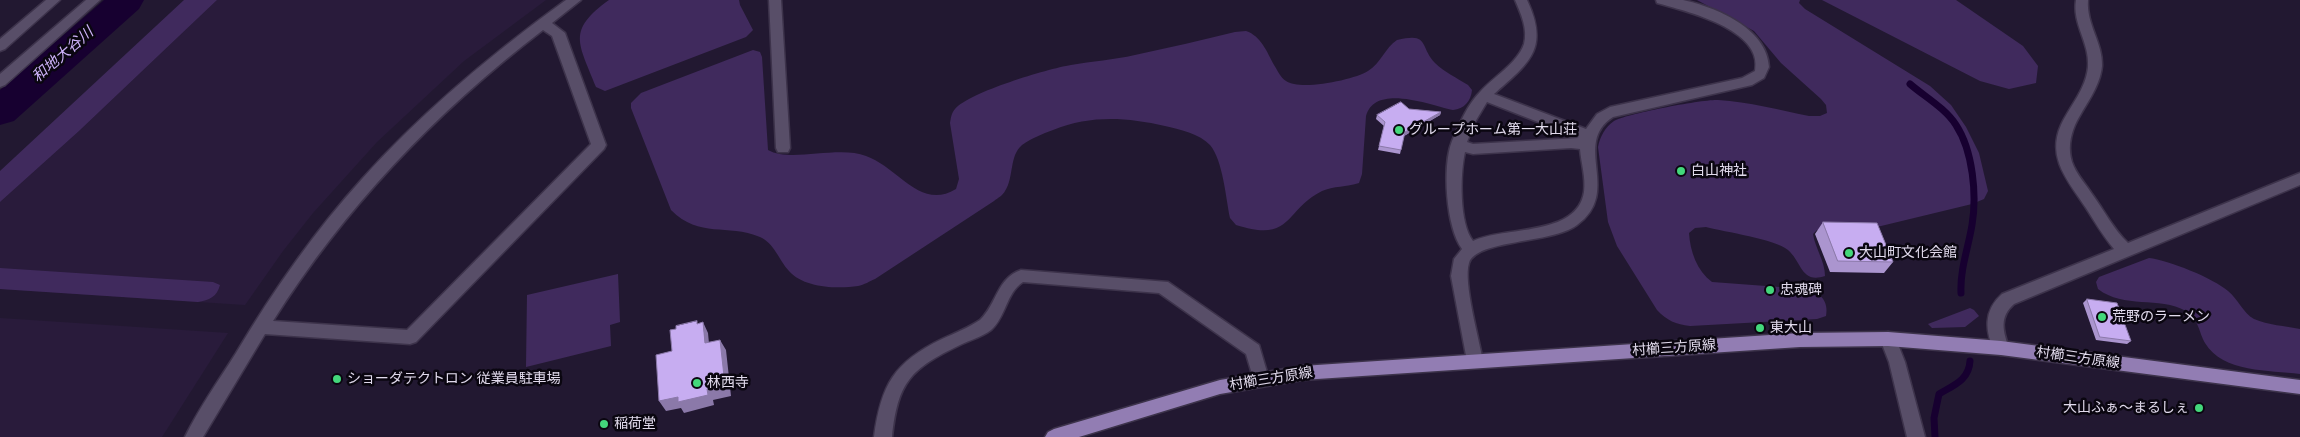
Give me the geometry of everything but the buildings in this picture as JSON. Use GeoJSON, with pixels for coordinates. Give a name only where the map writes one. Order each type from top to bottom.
{"type":"FeatureCollection","features":[{"type":"Feature","properties":{"kind":"main road","name":"村櫛三方原線"},"geometry":{"type":"LineString","coordinates":[[1054,437],[1180,398],[1261,379],[1343,369],[1800,340],[1888,340],[2000,348],[2300,387]]}},
{"type":"Feature","properties":{"kind":"street"},"geometry":{"type":"LineString","coordinates":[[0,46],[54,0]]}},
{"type":"Feature","properties":{"kind":"street"},"geometry":{"type":"LineString","coordinates":[[0,82],[94,0]]}},
{"type":"Feature","properties":{"kind":"street"},"geometry":{"type":"LineString","coordinates":[[194,437],[261,327],[308,255],[337,217],[398,148],[462,87],[542,23],[575,0]]}},
{"type":"Feature","properties":{"kind":"street"},"geometry":{"type":"LineString","coordinates":[[775,0],[783,148]]}},
{"type":"Feature","properties":{"kind":"street"},"geometry":{"type":"LineString","coordinates":[[1470,248],[1460,237],[1454,188],[1454,160],[1458,144],[1484,96],[1525,57],[1531,47],[1533,36],[1532,23],[1521,0]]}},
{"type":"Feature","properties":{"kind":"street"},"geometry":{"type":"LineString","coordinates":[[1475,361],[1459,276],[1459,265],[1462,256],[1480,242],[1540,235],[1569,224],[1580,215],[1587,204],[1591,192],[1592,179],[1587,140],[1599,120],[1611,111],[1743,83],[1759,75],[1762,69],[1762,61],[1757,49],[1746,35],[1701,10],[1662,0]]}},
{"type":"Feature","properties":{"kind":"street"},"geometry":{"type":"LineString","coordinates":[[2082,0],[2080,18],[2091,44],[2095,68],[2092,78],[2064,134],[2062,148],[2065,164],[2075,181],[2112,238],[2126,251]]}},
{"type":"Feature","properties":{"kind":"street"},"geometry":{"type":"LineString","coordinates":[[261,327],[410,337],[599,145],[558,33],[542,23]]}},
{"type":"Feature","properties":{"kind":"street"},"geometry":{"type":"LineString","coordinates":[[1484,96],[1587,140]]}},
{"type":"Feature","properties":{"kind":"street"},"geometry":{"type":"LineString","coordinates":[[1458,144],[1473,149],[1571,143],[1587,140]]}},
{"type":"Feature","properties":{"kind":"street"},"geometry":{"type":"LineString","coordinates":[[2000,348],[1994,321],[1996,312],[2008,299],[2300,179]]}},
{"type":"Feature","properties":{"kind":"street"},"geometry":{"type":"LineString","coordinates":[[883,437],[888,398],[895,383],[905,370],[932,351],[983,327],[994,315],[1011,282],[1021,276],[1162,287],[1253,350],[1261,379]]}},
{"type":"Feature","properties":{"kind":"street"},"geometry":{"type":"LineString","coordinates":[[1888,340],[1897,362],[1916,437]]}},
{"type":"Feature","properties":{"kind":"shaded area"},"geometry":{"type":"Polygon","coordinates":[[[184,0],[217,0],[79,131],[0,202],[0,171],[184,0]]]}},
{"type":"Feature","properties":{"kind":"shaded area"},"geometry":{"type":"Polygon","coordinates":[[[217,0],[546,0],[464,61],[377,142],[313,213],[283,251],[245,305],[0,289],[0,202],[79,131],[217,0]]]}},
{"type":"Feature","properties":{"kind":"shaded area"},"geometry":{"type":"Polygon","coordinates":[[[609,0],[739,0],[753,30],[746,37],[605,91],[596,87],[581,48],[580,39],[586,20],[609,0]]]}},
{"type":"Feature","properties":{"kind":"shaded area"},"geometry":{"type":"Polygon","coordinates":[[[1697,0],[1800,0],[1799,3],[1805,9],[1930,86],[1951,105],[1966,127],[1979,153],[1988,191],[1984,199],[1972,204],[1862,230],[1817,230],[1813,234],[1825,276],[1817,278],[1806,274],[1793,255],[1782,246],[1761,239],[1706,227],[1695,228],[1689,233],[1693,254],[1702,272],[1712,282],[1811,290],[1825,302],[1826,316],[1817,319],[1690,326],[1676,323],[1664,317],[1657,310],[1617,246],[1608,222],[1598,147],[1606,129],[1611,123],[1621,118],[1710,100],[1741,102],[1809,116],[1820,116],[1827,113],[1826,105],[1821,99],[1781,63],[1754,31],[1697,0]]]}},
{"type":"Feature","properties":{"kind":"shaded area"},"geometry":{"type":"Polygon","coordinates":[[[1822,0],[1956,0],[2023,46],[2038,66],[2036,83],[2009,89],[1980,81],[1822,0]]]}},
{"type":"Feature","properties":{"kind":"shaded area"},"geometry":{"type":"Polygon","coordinates":[[[1246,31],[1260,41],[1279,74],[1286,81],[1303,85],[1314,85],[1351,78],[1372,68],[1397,40],[1407,38],[1419,39],[1435,63],[1468,85],[1472,90],[1471,94],[1464,106],[1453,110],[1418,101],[1391,98],[1380,100],[1371,106],[1366,116],[1362,174],[1359,183],[1322,191],[1310,199],[1286,222],[1268,230],[1236,225],[1230,218],[1218,160],[1210,145],[1201,138],[1189,132],[1171,127],[1122,119],[1094,120],[1067,125],[1022,145],[1015,155],[1008,185],[1003,194],[994,201],[875,279],[850,287],[821,286],[795,277],[785,267],[769,243],[760,237],[736,231],[703,228],[682,219],[671,210],[631,108],[631,103],[641,93],[753,50],[760,52],[762,57],[768,150],[778,154],[789,155],[855,153],[878,161],[920,191],[931,195],[943,194],[956,189],[959,179],[950,123],[955,109],[963,102],[1010,82],[1060,67],[1127,57],[1246,31]]]}},
{"type":"Feature","properties":{"kind":"shaded area"},"geometry":{"type":"Polygon","coordinates":[[[2149,258],[2178,266],[2201,275],[2221,286],[2254,319],[2300,329],[2300,374],[2248,368],[2223,360],[2213,353],[2205,343],[2193,317],[2186,311],[2165,304],[2119,299],[2098,289],[2096,282],[2099,277],[2149,258]]]}},
{"type":"Feature","properties":{"kind":"shaded area"},"geometry":{"type":"Polygon","coordinates":[[[0,268],[213,282],[220,285],[212,297],[198,302],[0,289],[0,268]]]}},
{"type":"Feature","properties":{"kind":"shaded area"},"geometry":{"type":"Polygon","coordinates":[[[618,274],[620,322],[610,325],[611,346],[526,367],[527,295],[618,274]]]}},
{"type":"Feature","properties":{"kind":"shaded area"},"geometry":{"type":"Polygon","coordinates":[[[1970,308],[1979,316],[1965,327],[1932,328],[1928,324],[1970,308]]]}},
{"type":"Feature","properties":{"kind":"shaded area"},"geometry":{"type":"Polygon","coordinates":[[[0,318],[228,333],[162,437],[0,437],[0,318]]]}},
{"type":"Feature","properties":{"kind":"waterway","name":"和地大谷川"},"geometry":{"type":"LineString","coordinates":[[0,111],[67,54],[126,0]]}},
{"type":"Feature","properties":{"kind":"waterway"},"geometry":{"type":"LineString","coordinates":[[1910,84],[1941,108],[1956,125],[1970,160],[1974,200],[1970,234],[1963,267],[1961,293]]}},
{"type":"Feature","properties":{"kind":"waterway"},"geometry":{"type":"LineString","coordinates":[[1935,437],[1934,418],[1939,394],[1955,385],[1964,377],[1969,368],[1970,361]]}},
{"type":"Feature","properties":{"kind":"place","name":"グループホーム第一大山荘"},"geometry":{"type":"Point","coordinates":[1399,130]}},
{"type":"Feature","properties":{"kind":"place","name":"白山神社"},"geometry":{"type":"Point","coordinates":[1681,171]}},
{"type":"Feature","properties":{"kind":"place","name":"大山町文化会館"},"geometry":{"type":"Point","coordinates":[1849,253]}},
{"type":"Feature","properties":{"kind":"place","name":"忠魂碑"},"geometry":{"type":"Point","coordinates":[1770,290]}},
{"type":"Feature","properties":{"kind":"place","name":"荒野のラーメン"},"geometry":{"type":"Point","coordinates":[2102,317]}},
{"type":"Feature","properties":{"kind":"place","name":"東大山"},"geometry":{"type":"Point","coordinates":[1760,328]}},
{"type":"Feature","properties":{"kind":"place","name":"ショーダテクトロン 従業員駐車場"},"geometry":{"type":"Point","coordinates":[337,379]}},
{"type":"Feature","properties":{"kind":"place","name":"林西寺"},"geometry":{"type":"Point","coordinates":[697,383]}},
{"type":"Feature","properties":{"kind":"place","name":"大山ふぁ～まるしぇ"},"geometry":{"type":"Point","coordinates":[2199,408]}},
{"type":"Feature","properties":{"kind":"place","name":"稲荷堂"},"geometry":{"type":"Point","coordinates":[604,424]}}]}
